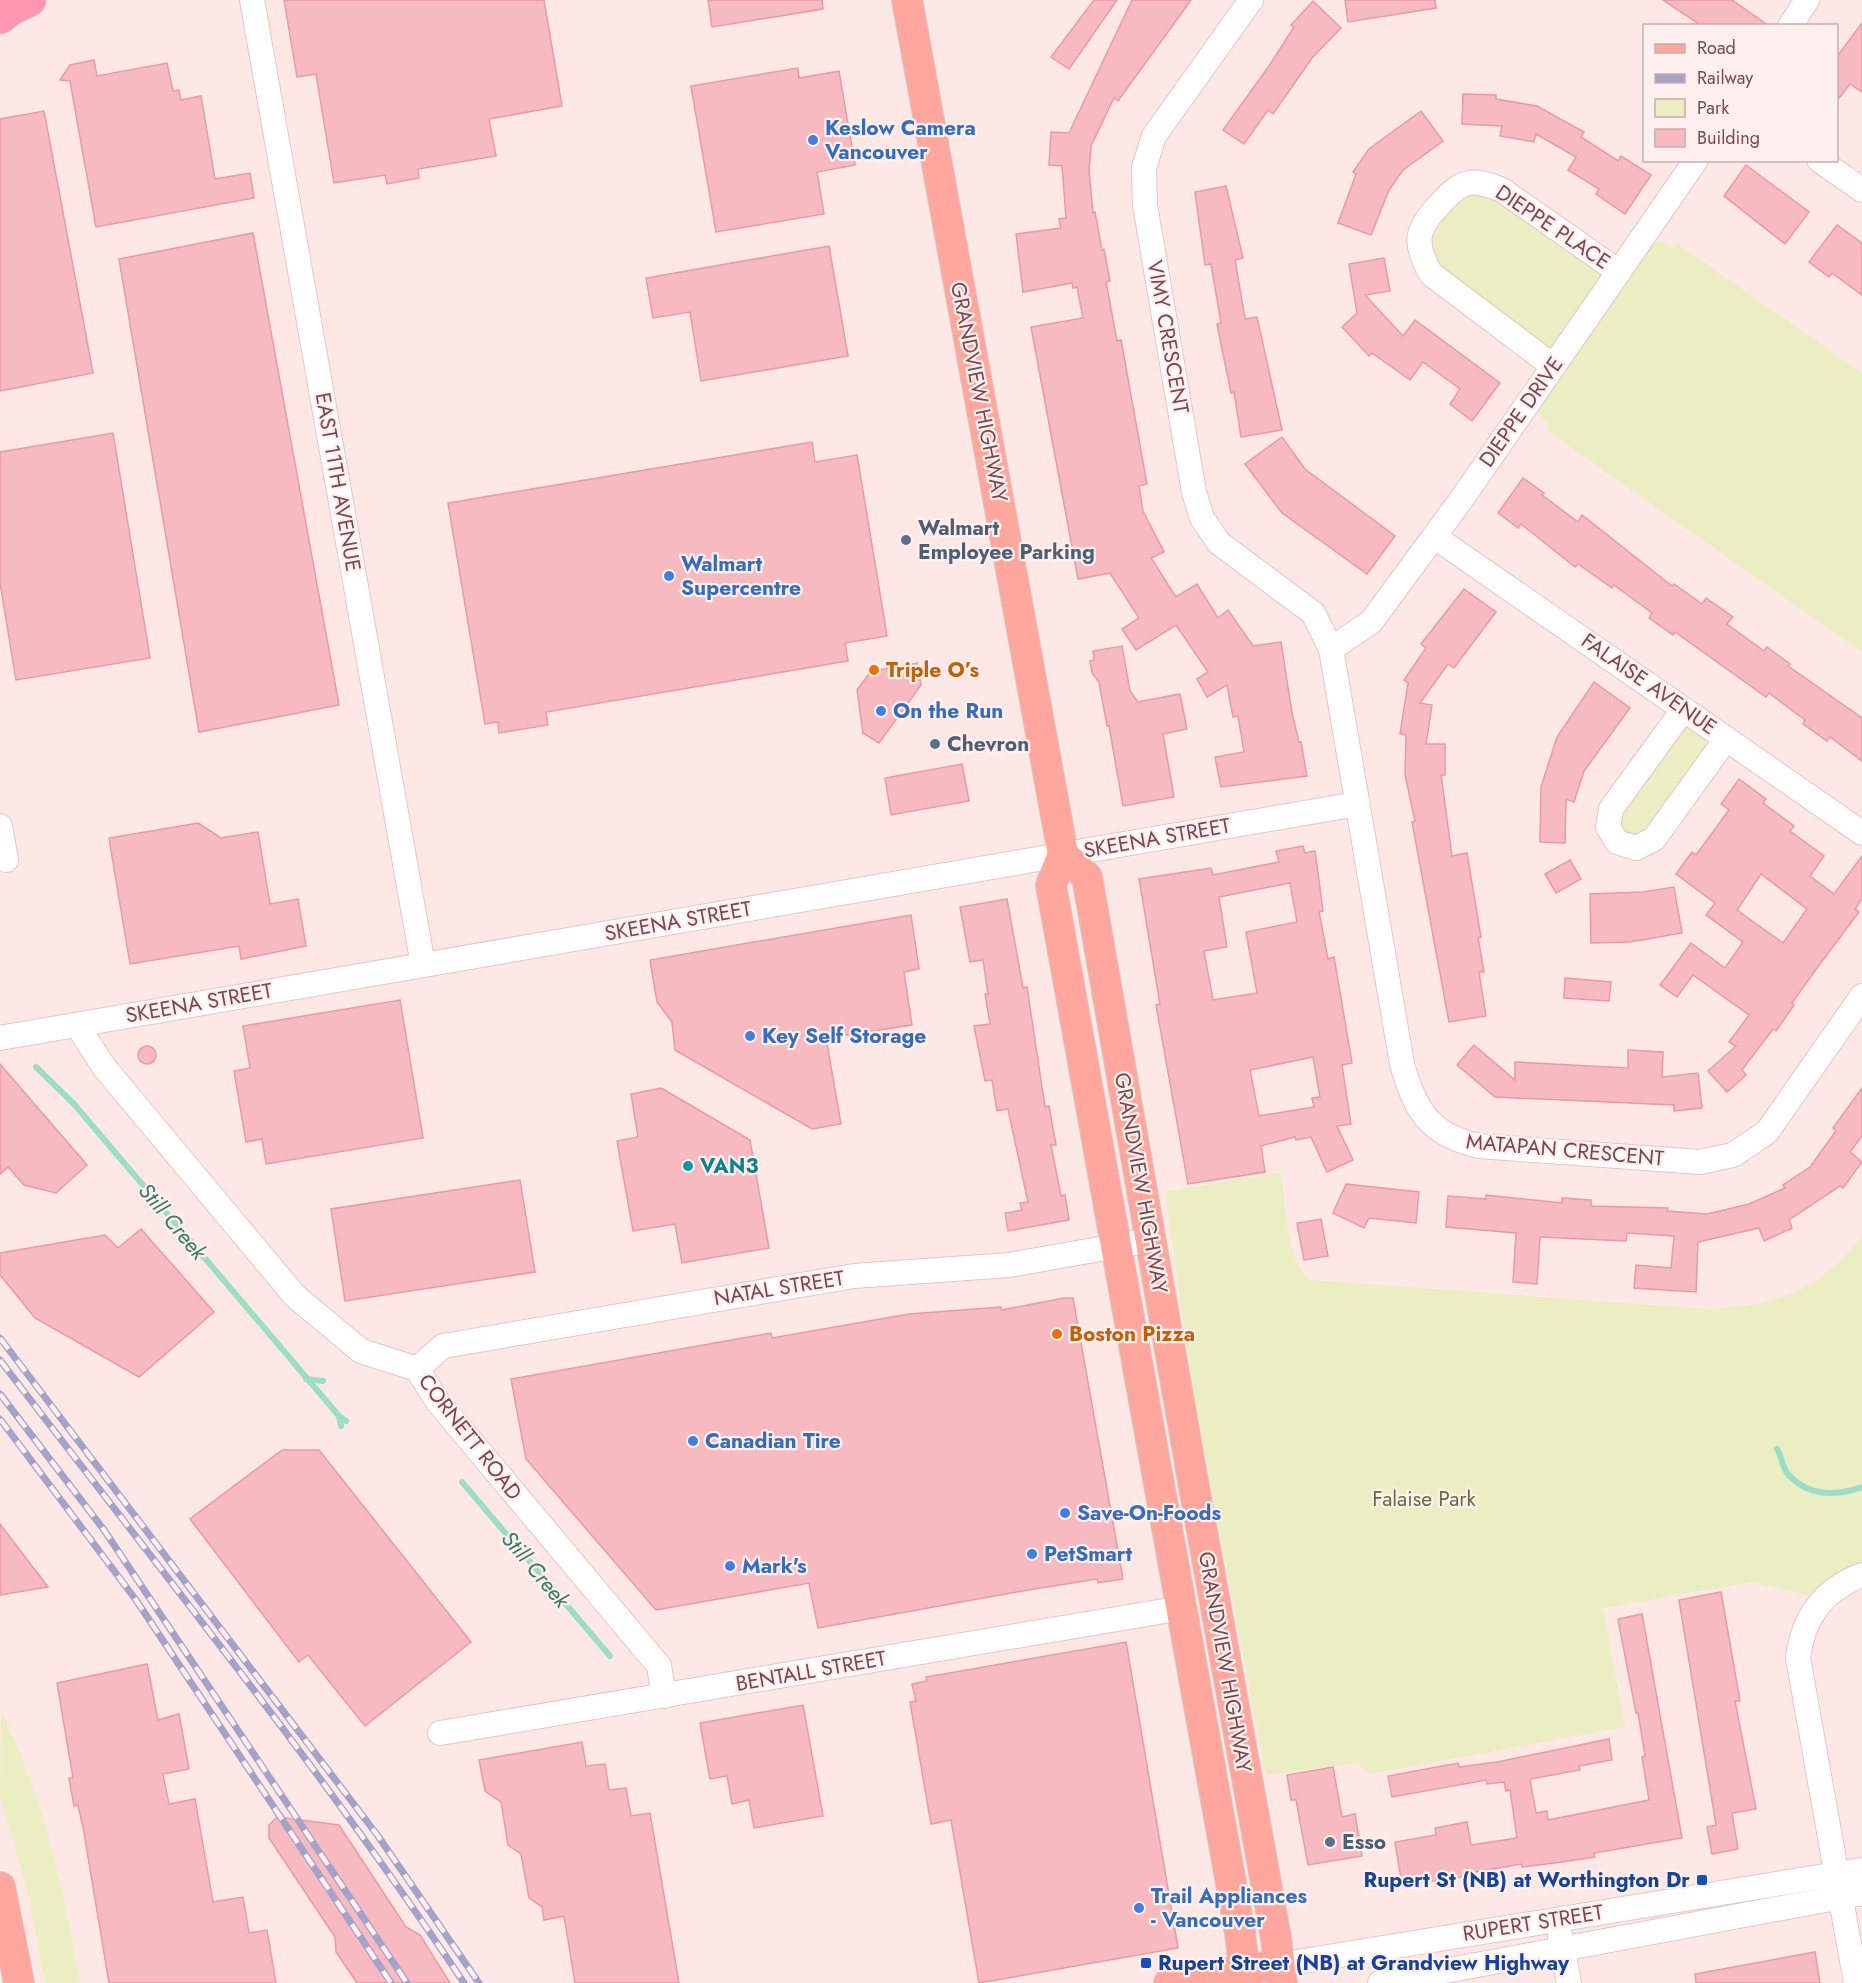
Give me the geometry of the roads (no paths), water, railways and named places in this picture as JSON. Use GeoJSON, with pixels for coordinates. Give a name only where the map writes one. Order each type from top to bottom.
{"type":"FeatureCollection","features":[{"type":"Feature","properties":{"kind":"highway"},"geometry":{"type":"LineString","coordinates":[[0,17],[28,0]]}},
{"type":"Feature","properties":{"kind":"main road","name":"GRANDVIEW HIGHWAY"},"geometry":{"type":"LineString","coordinates":[[907,0],[1063,854],[1050,885],[1182,1608],[1240,1933],[1245,1977]]}},
{"type":"Feature","properties":{"kind":"main road","name":"GRANDVIEW HIGHWAY"},"geometry":{"type":"LineString","coordinates":[[1063,854],[1087,877],[1280,1974]]}},
{"type":"Feature","properties":{"kind":"main road"},"geometry":{"type":"LineString","coordinates":[[0,1887],[19,1983]]}},
{"type":"Feature","properties":{"kind":"main road","name":"RUPERT STREET"},"geometry":{"type":"LineString","coordinates":[[1169,1983],[1280,1974]]}},
{"type":"Feature","properties":{"kind":"street","name":"EAST 11TH AVENUE"},"geometry":{"type":"LineString","coordinates":[[252,0],[423,965]]}},
{"type":"Feature","properties":{"kind":"street","name":"VIMY CRESCENT"},"geometry":{"type":"LineString","coordinates":[[1251,0],[1154,136],[1144,168],[1145,205],[1194,492],[1202,518],[1219,543],[1313,613],[1331,649]]}},
{"type":"Feature","properties":{"kind":"street"},"geometry":{"type":"LineString","coordinates":[[1791,24],[1807,0]]}},
{"type":"Feature","properties":{"kind":"street","name":"DIEPPE DRIVE"},"geometry":{"type":"LineString","coordinates":[[1331,649],[1371,622],[1435,537],[1695,162]]}},
{"type":"Feature","properties":{"kind":"street"},"geometry":{"type":"LineString","coordinates":[[1822,162],[1862,190]]}},
{"type":"Feature","properties":{"kind":"street","name":"DIEPPE PLACE"},"geometry":{"type":"LineString","coordinates":[[1553,366],[1431,274],[1423,259],[1419,241],[1422,223],[1457,186],[1472,182],[1488,184],[1502,189],[1619,272]]}},
{"type":"Feature","properties":{"kind":"street","name":"FALAISE AVENUE"},"geometry":{"type":"LineString","coordinates":[[1435,537],[1554,617],[1683,710],[1862,833]]}},
{"type":"Feature","properties":{"kind":"street","name":"MATAPAN CRESCENT"},"geometry":{"type":"LineString","coordinates":[[1331,649],[1408,1086],[1422,1114],[1436,1130],[1458,1141],[1479,1146],[1700,1162],[1733,1155],[1767,1132],[1862,996]]}},
{"type":"Feature","properties":{"kind":"street"},"geometry":{"type":"LineString","coordinates":[[1683,710],[1611,809],[1608,827],[1617,842],[1636,848],[1654,839],[1726,739]]}},
{"type":"Feature","properties":{"kind":"street","name":"SKEENA STREET"},"geometry":{"type":"LineString","coordinates":[[0,1038],[1357,804]]}},
{"type":"Feature","properties":{"kind":"street"},"geometry":{"type":"LineString","coordinates":[[0,826],[6,860]]}},
{"type":"Feature","properties":{"kind":"street","name":"CORNETT ROAD"},"geometry":{"type":"LineString","coordinates":[[77,1025],[104,1067],[295,1296],[361,1351],[417,1369],[438,1402],[660,1666],[664,1696]]}},
{"type":"Feature","properties":{"kind":"street","name":"NATAL STREET"},"geometry":{"type":"LineString","coordinates":[[417,1369],[443,1346],[854,1276],[1009,1264],[1151,1240]]}},
{"type":"Feature","properties":{"kind":"street"},"geometry":{"type":"LineString","coordinates":[[1856,1983],[1847,1888],[1798,1658],[1804,1627],[1816,1606],[1834,1589],[1862,1575]]}},
{"type":"Feature","properties":{"kind":"street","name":"BENTALL STREET"},"geometry":{"type":"LineString","coordinates":[[440,1733],[1182,1608]]}},
{"type":"Feature","properties":{"kind":"street","name":"RUPERT STREET"},"geometry":{"type":"LineString","coordinates":[[1380,1983],[1562,1950],[1847,1888],[1862,1870]]}},
{"type":"Feature","properties":{"kind":"street","name":"RUPERT STREET"},"geometry":{"type":"LineString","coordinates":[[1280,1974],[1556,1918],[1847,1888]]}},
{"type":"Feature","properties":{"kind":"street"},"geometry":{"type":"LineString","coordinates":[[1556,1918],[1569,1983]]}},
{"type":"Feature","properties":{"kind":"waterway","name":"Still Creek"},"geometry":{"type":"LineString","coordinates":[[36,1067],[74,1104],[339,1416],[346,1421]]}},
{"type":"Feature","properties":{"kind":"waterway","name":"Still Creek"},"geometry":{"type":"LineString","coordinates":[[306,1379],[323,1381]]}},
{"type":"Feature","properties":{"kind":"waterway","name":"Still Creek"},"geometry":{"type":"LineString","coordinates":[[339,1416],[341,1426]]}},
{"type":"Feature","properties":{"kind":"waterway"},"geometry":{"type":"LineString","coordinates":[[1777,1449],[1786,1472],[1804,1487],[1813,1491],[1832,1493],[1862,1487]]}},
{"type":"Feature","properties":{"kind":"waterway","name":"Still Creek"},"geometry":{"type":"LineString","coordinates":[[462,1482],[610,1656]]}},
{"type":"Feature","properties":{"kind":"railway"},"geometry":{"type":"LineString","coordinates":[[0,1338],[378,1836],[479,1983]]}},
{"type":"Feature","properties":{"kind":"railway"},"geometry":{"type":"LineString","coordinates":[[0,1360],[295,1745],[353,1823],[464,1983]]}},
{"type":"Feature","properties":{"kind":"railway"},"geometry":{"type":"LineString","coordinates":[[0,1394],[104,1530],[407,1983]]}},
{"type":"Feature","properties":{"kind":"railway"},"geometry":{"type":"LineString","coordinates":[[0,1419],[136,1600],[391,1983]]}},
{"type":"Feature","properties":{"kind":"place","name":"Keslow Camera Vancouver"},"geometry":{"type":"Point","coordinates":[813,140]}},
{"type":"Feature","properties":{"kind":"place","name":"Walmart Employee Parking"},"geometry":{"type":"Point","coordinates":[906,540]}},
{"type":"Feature","properties":{"kind":"place","name":"Walmart Supercentre"},"geometry":{"type":"Point","coordinates":[669,576]}},
{"type":"Feature","properties":{"kind":"place","name":"Triple O’s"},"geometry":{"type":"Point","coordinates":[874,670]}},
{"type":"Feature","properties":{"kind":"place","name":"On the Run"},"geometry":{"type":"Point","coordinates":[881,711]}},
{"type":"Feature","properties":{"kind":"place","name":"Chevron"},"geometry":{"type":"Point","coordinates":[935,744]}},
{"type":"Feature","properties":{"kind":"place","name":"Key Self Storage"},"geometry":{"type":"Point","coordinates":[750,1036]}},
{"type":"Feature","properties":{"kind":"place","name":"VAN3"},"geometry":{"type":"Point","coordinates":[688,1166]}},
{"type":"Feature","properties":{"kind":"place","name":"Boston Pizza"},"geometry":{"type":"Point","coordinates":[1057,1334]}},
{"type":"Feature","properties":{"kind":"place","name":"Canadian Tire"},"geometry":{"type":"Point","coordinates":[693,1441]}},
{"type":"Feature","properties":{"kind":"place","name":"Save-On-Foods"},"geometry":{"type":"Point","coordinates":[1065,1513]}},
{"type":"Feature","properties":{"kind":"place","name":"PetSmart"},"geometry":{"type":"Point","coordinates":[1032,1554]}},
{"type":"Feature","properties":{"kind":"place","name":"Mark's"},"geometry":{"type":"Point","coordinates":[730,1566]}},
{"type":"Feature","properties":{"kind":"place","name":"Esso"},"geometry":{"type":"Point","coordinates":[1330,1842]}},
{"type":"Feature","properties":{"kind":"place","name":"Rupert St (NB) at Worthington Dr"},"geometry":{"type":"Point","coordinates":[1702,1880]}},
{"type":"Feature","properties":{"kind":"place","name":"Trail Appliances - Vancouver"},"geometry":{"type":"Point","coordinates":[1139,1908]}},
{"type":"Feature","properties":{"kind":"place","name":"Rupert Street (NB) at Grandview Highway"},"geometry":{"type":"Point","coordinates":[1146,1963]}},
{"type":"Feature","properties":{"kind":"park label","name":"Falaise Park"},"geometry":{"type":"Point","coordinates":[1424,1499]}}]}
